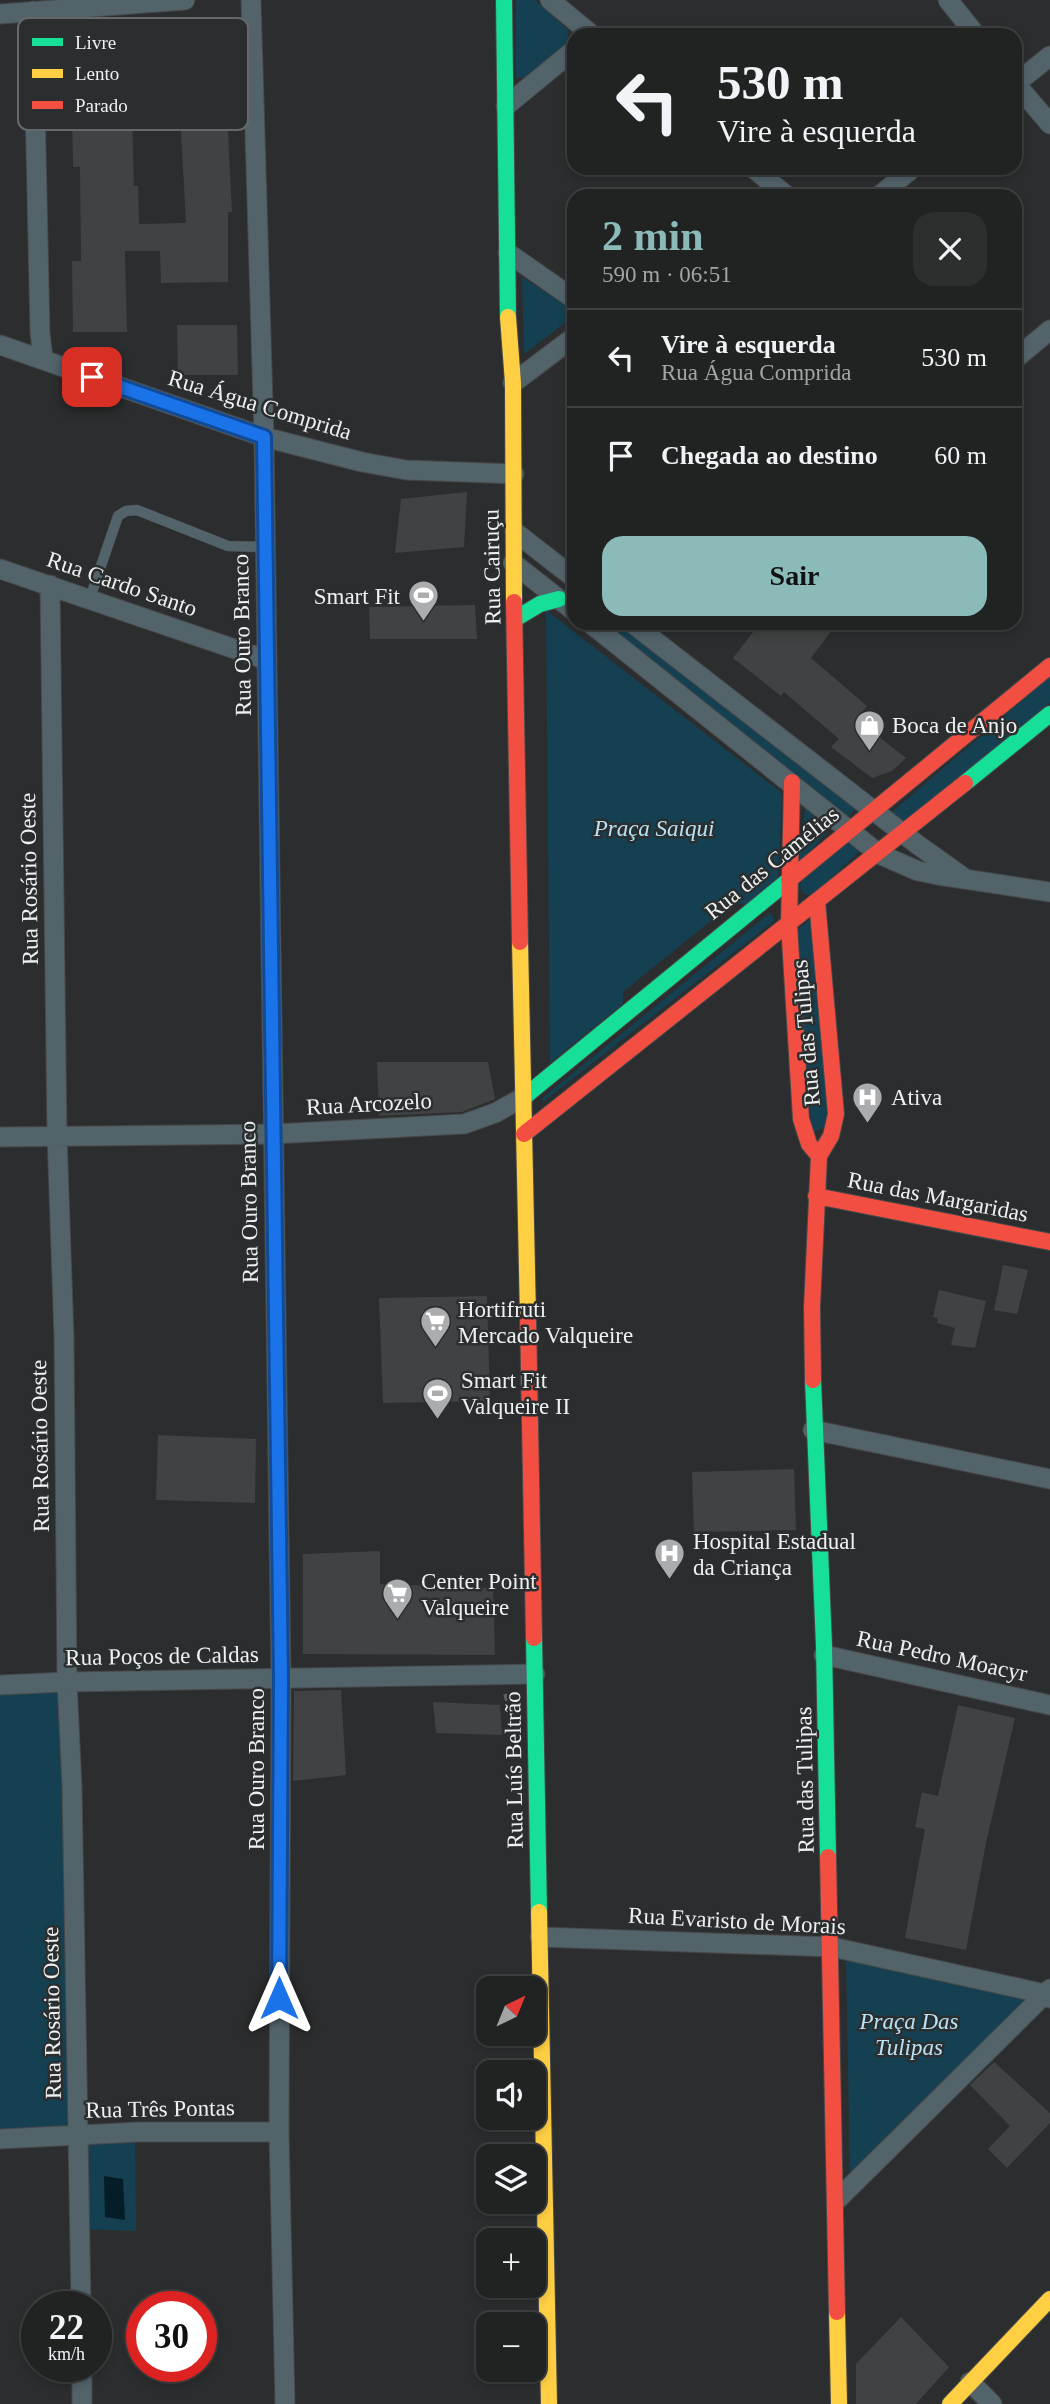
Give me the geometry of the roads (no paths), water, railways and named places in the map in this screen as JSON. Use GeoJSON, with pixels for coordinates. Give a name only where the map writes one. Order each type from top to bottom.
{"type":"FeatureCollection","features":[{"type":"Feature","properties":{"kind":"street"},"geometry":{"type":"LineString","coordinates":[[0,14],[185,0]]}},
{"type":"Feature","properties":{"kind":"street","name":"Rua Ouro Branco"},"geometry":{"type":"LineString","coordinates":[[251,0],[264,437],[281,1679],[279,2132],[285,2404]]}},
{"type":"Feature","properties":{"kind":"street","name":"Rua Cairuçu"},"geometry":{"type":"LineString","coordinates":[[504,0],[508,310],[513,383],[513,563],[524,1134]]}},
{"type":"Feature","properties":{"kind":"street"},"geometry":{"type":"LineString","coordinates":[[550,0],[584,28]]}},
{"type":"Feature","properties":{"kind":"street"},"geometry":{"type":"LineString","coordinates":[[948,0],[970,28]]}},
{"type":"Feature","properties":{"kind":"street"},"geometry":{"type":"LineString","coordinates":[[33,11],[33,18]]}},
{"type":"Feature","properties":{"kind":"street"},"geometry":{"type":"LineString","coordinates":[[506,106],[567,56]]}},
{"type":"Feature","properties":{"kind":"street"},"geometry":{"type":"LineString","coordinates":[[1022,78],[1050,56]]}},
{"type":"Feature","properties":{"kind":"street"},"geometry":{"type":"LineString","coordinates":[[1022,92],[1050,124]]}},
{"type":"Feature","properties":{"kind":"street"},"geometry":{"type":"LineString","coordinates":[[36,130],[40,332],[43,359]]}},
{"type":"Feature","properties":{"kind":"street"},"geometry":{"type":"LineString","coordinates":[[761,175],[778,189]]}},
{"type":"Feature","properties":{"kind":"street"},"geometry":{"type":"LineString","coordinates":[[888,189],[904,175]]}},
{"type":"Feature","properties":{"kind":"street"},"geometry":{"type":"LineString","coordinates":[[508,253],[567,294]]}},
{"type":"Feature","properties":{"kind":"street"},"geometry":{"type":"LineString","coordinates":[[1022,353],[1050,330]]}},
{"type":"Feature","properties":{"kind":"street"},"geometry":{"type":"LineString","coordinates":[[513,383],[567,342]]}},
{"type":"Feature","properties":{"kind":"street","name":"Rua Água Comprida"},"geometry":{"type":"LineString","coordinates":[[0,345],[264,437],[362,462],[406,470],[514,474]]}},
{"type":"Feature","properties":{"kind":"street"},"geometry":{"type":"LineString","coordinates":[[514,533],[567,573]]}},
{"type":"Feature","properties":{"kind":"street"},"geometry":{"type":"LineString","coordinates":[[513,563],[566,605]]}},
{"type":"Feature","properties":{"kind":"street","name":"Rua Cardo Santo"},"geometry":{"type":"LineString","coordinates":[[0,569],[267,660]]}},
{"type":"Feature","properties":{"kind":"street","name":"Rua Rosário Oeste"},"geometry":{"type":"LineString","coordinates":[[50,585],[57,1135],[64,1338],[67,1682],[72,1787],[81,2291]]}},
{"type":"Feature","properties":{"kind":"street"},"geometry":{"type":"LineString","coordinates":[[515,619],[540,604],[566,605]]}},
{"type":"Feature","properties":{"kind":"street"},"geometry":{"type":"LineString","coordinates":[[599,630],[879,853],[918,871],[1050,892]]}},
{"type":"Feature","properties":{"kind":"street"},"geometry":{"type":"LineString","coordinates":[[641,630],[873,811],[964,878]]}},
{"type":"Feature","properties":{"kind":"street","name":"Rua das Camélias"},"geometry":{"type":"LineString","coordinates":[[524,1097],[1050,666]]}},
{"type":"Feature","properties":{"kind":"street"},"geometry":{"type":"LineString","coordinates":[[684,697],[700,676]]}},
{"type":"Feature","properties":{"kind":"street"},"geometry":{"type":"LineString","coordinates":[[524,1134],[1050,714]]}},
{"type":"Feature","properties":{"kind":"street","name":"Rua das Tulipas"},"geometry":{"type":"LineString","coordinates":[[792,782],[789,924],[801,1119],[809,1144],[819,1156]]}},
{"type":"Feature","properties":{"kind":"street","name":"Rua das Tulipas"},"geometry":{"type":"LineString","coordinates":[[817,901],[836,1114],[834,1131],[819,1156],[816,1196],[813,1430],[824,1655],[832,1947],[839,2404]]}},
{"type":"Feature","properties":{"kind":"street","name":"Rua Arcozelo"},"geometry":{"type":"LineString","coordinates":[[0,1137],[272,1133],[464,1124],[495,1113],[524,1097]]}},
{"type":"Feature","properties":{"kind":"street","name":"Rua Luís Beltrão"},"geometry":{"type":"LineString","coordinates":[[524,1134],[549,2404]]}},
{"type":"Feature","properties":{"kind":"street","name":"Rua das Margaridas"},"geometry":{"type":"LineString","coordinates":[[816,1196],[1050,1242]]}},
{"type":"Feature","properties":{"kind":"street"},"geometry":{"type":"LineString","coordinates":[[813,1430],[1050,1479]]}},
{"type":"Feature","properties":{"kind":"street","name":"Rua Pedro Moacyr"},"geometry":{"type":"LineString","coordinates":[[824,1655],[1050,1705]]}},
{"type":"Feature","properties":{"kind":"street","name":"Rua Poços de Caldas"},"geometry":{"type":"LineString","coordinates":[[0,1685],[535,1674]]}},
{"type":"Feature","properties":{"kind":"street","name":"Rua Evaristo de Morais"},"geometry":{"type":"LineString","coordinates":[[540,1937],[832,1947],[1048,1994]]}},
{"type":"Feature","properties":{"kind":"street"},"geometry":{"type":"LineString","coordinates":[[837,2200],[1048,1994]]}},
{"type":"Feature","properties":{"kind":"street","name":"Rua Três Pontas"},"geometry":{"type":"LineString","coordinates":[[0,2139],[139,2132],[279,2132]]}},
{"type":"Feature","properties":{"kind":"street"},"geometry":{"type":"LineString","coordinates":[[950,2404],[1050,2299]]}},
{"type":"Feature","properties":{"kind":"street"},"geometry":{"type":"LineString","coordinates":[[82,2382],[82,2404]]}},
{"type":"Feature","properties":{"kind":"street"},"geometry":{"type":"LineString","coordinates":[[970,2382],[992,2404]]}},
{"type":"Feature","properties":{"kind":"lane"},"geometry":{"type":"LineString","coordinates":[[248,77],[253,77]]}},
{"type":"Feature","properties":{"kind":"lane"},"geometry":{"type":"LineString","coordinates":[[90,598],[118,516],[126,510],[136,510],[228,546],[265,547]]}},
{"type":"Feature","properties":{"kind":"place","name":"Smart Fit"},"geometry":{"type":"Point","coordinates":[423,623]}},
{"type":"Feature","properties":{"kind":"place","name":"Boca de Anjo"},"geometry":{"type":"Point","coordinates":[869,752]}},
{"type":"Feature","properties":{"kind":"place","name":"Ativa"},"geometry":{"type":"Point","coordinates":[868,1124]}},
{"type":"Feature","properties":{"kind":"place","name":"Hortifruti Mercado Valqueire"},"geometry":{"type":"Point","coordinates":[435,1349]}},
{"type":"Feature","properties":{"kind":"place","name":"Smart Fit Valqueire II"},"geometry":{"type":"Point","coordinates":[438,1420]}},
{"type":"Feature","properties":{"kind":"place","name":"Hospital Estadual da Criança"},"geometry":{"type":"Point","coordinates":[670,1581]}},
{"type":"Feature","properties":{"kind":"place","name":"Center Point Valqueire"},"geometry":{"type":"Point","coordinates":[398,1621]}},
{"type":"Feature","properties":{"kind":"park label","name":"Praça Saiqui"},"geometry":{"type":"Point","coordinates":[654,828]}},
{"type":"Feature","properties":{"kind":"park label","name":"Praça Das Tulipas"},"geometry":{"type":"Point","coordinates":[909,2034]}}]}
